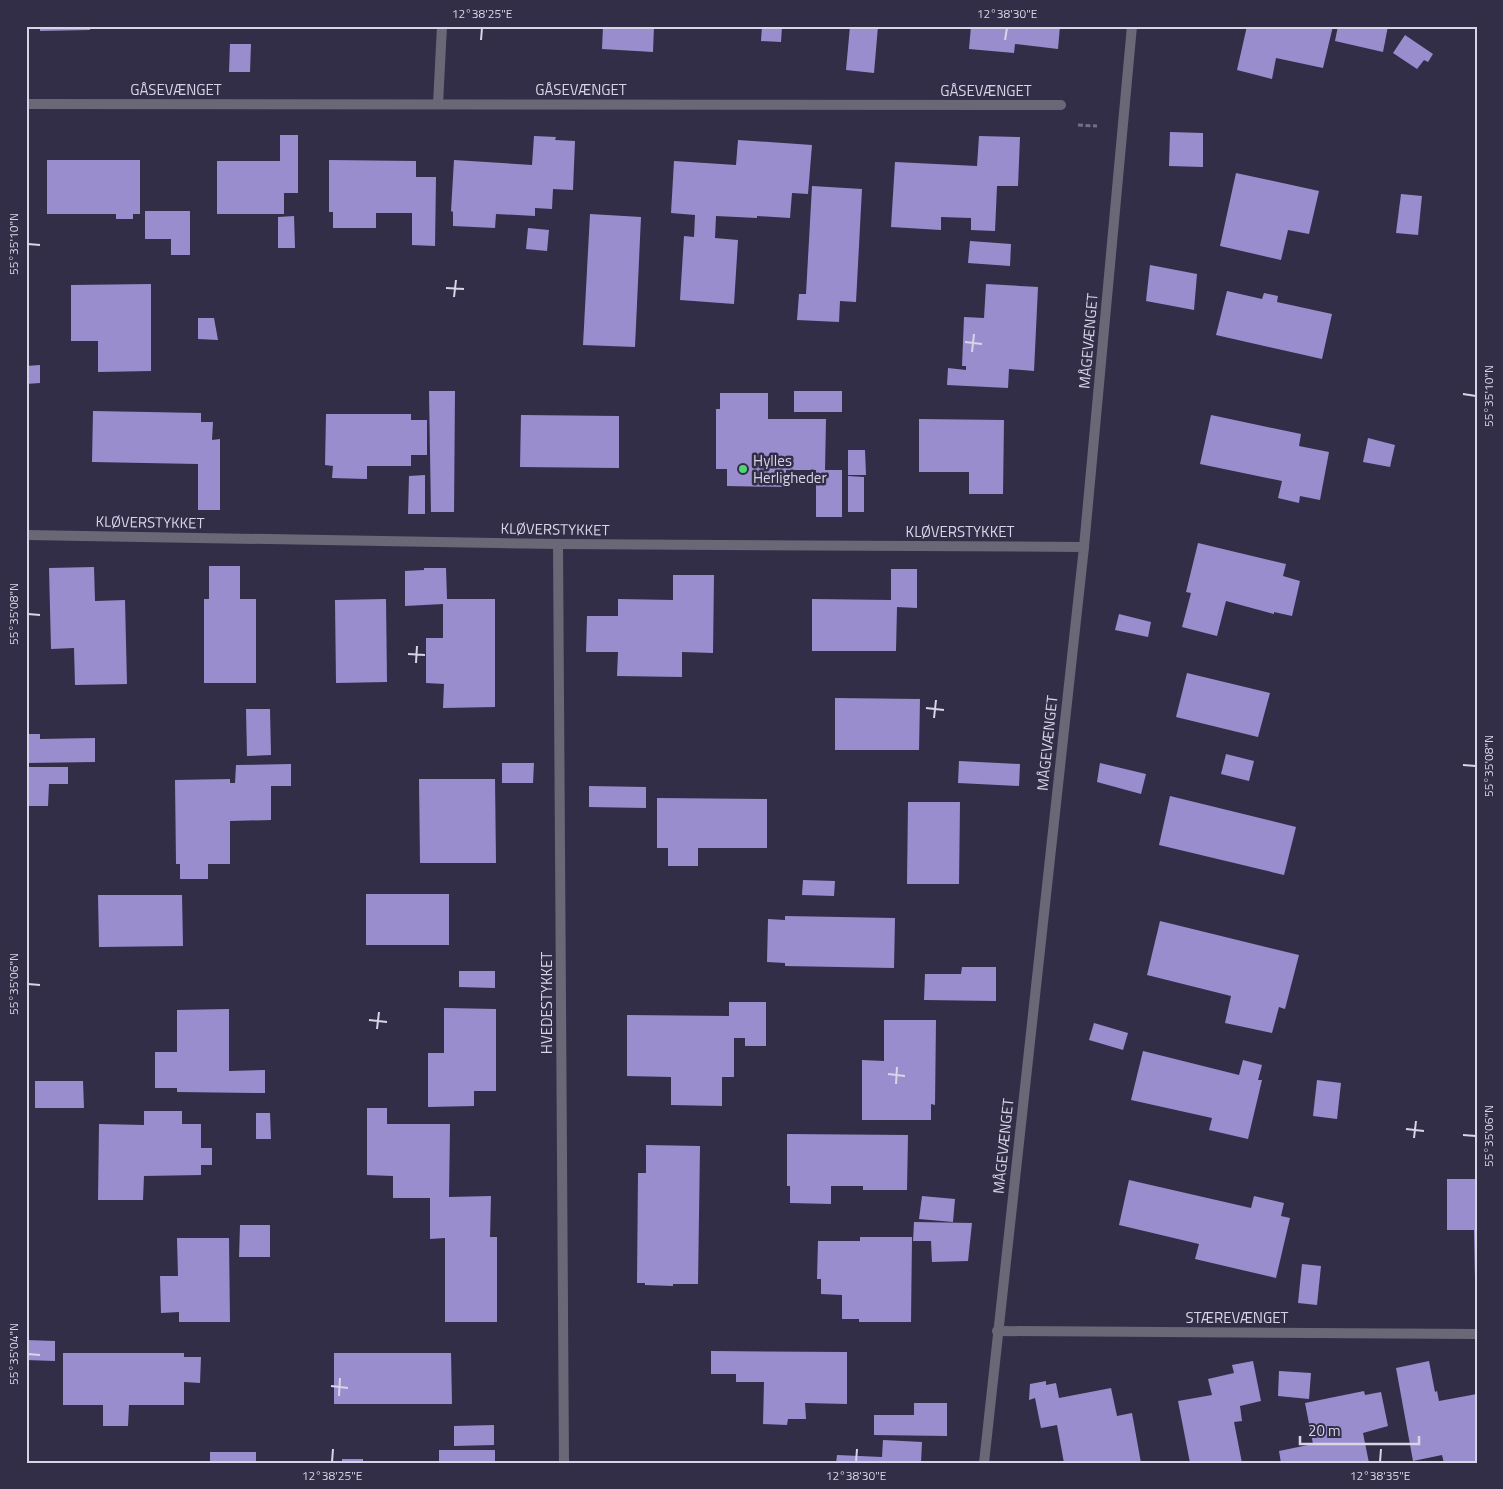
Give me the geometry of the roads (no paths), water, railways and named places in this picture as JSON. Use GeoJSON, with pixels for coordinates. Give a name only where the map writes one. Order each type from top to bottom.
{"type":"FeatureCollection","features":[{"type":"Feature","properties":{"kind":"street"},"geometry":{"type":"LineString","coordinates":[[438,104],[442,26]]}},
{"type":"Feature","properties":{"kind":"street","name":"MÅGEVÆNGET"},"geometry":{"type":"LineString","coordinates":[[984,1463],[1084,547],[1132,26]]}},
{"type":"Feature","properties":{"kind":"street","name":"GÅSEVÆNGET"},"geometry":{"type":"LineString","coordinates":[[26,104],[1061,105]]}},
{"type":"Feature","properties":{"kind":"street","name":"KLØVERSTYKKET"},"geometry":{"type":"LineString","coordinates":[[26,535],[558,544],[1084,547]]}},
{"type":"Feature","properties":{"kind":"street","name":"HVEDESTYKKET"},"geometry":{"type":"LineString","coordinates":[[558,544],[564,1463]]}},
{"type":"Feature","properties":{"kind":"street","name":"STÆREVÆNGET"},"geometry":{"type":"LineString","coordinates":[[997,1331],[1477,1334]]}},
{"type":"Feature","properties":{"kind":"place","name":"Hylles Herligheder"},"geometry":{"type":"Point","coordinates":[743,469]}}]}
